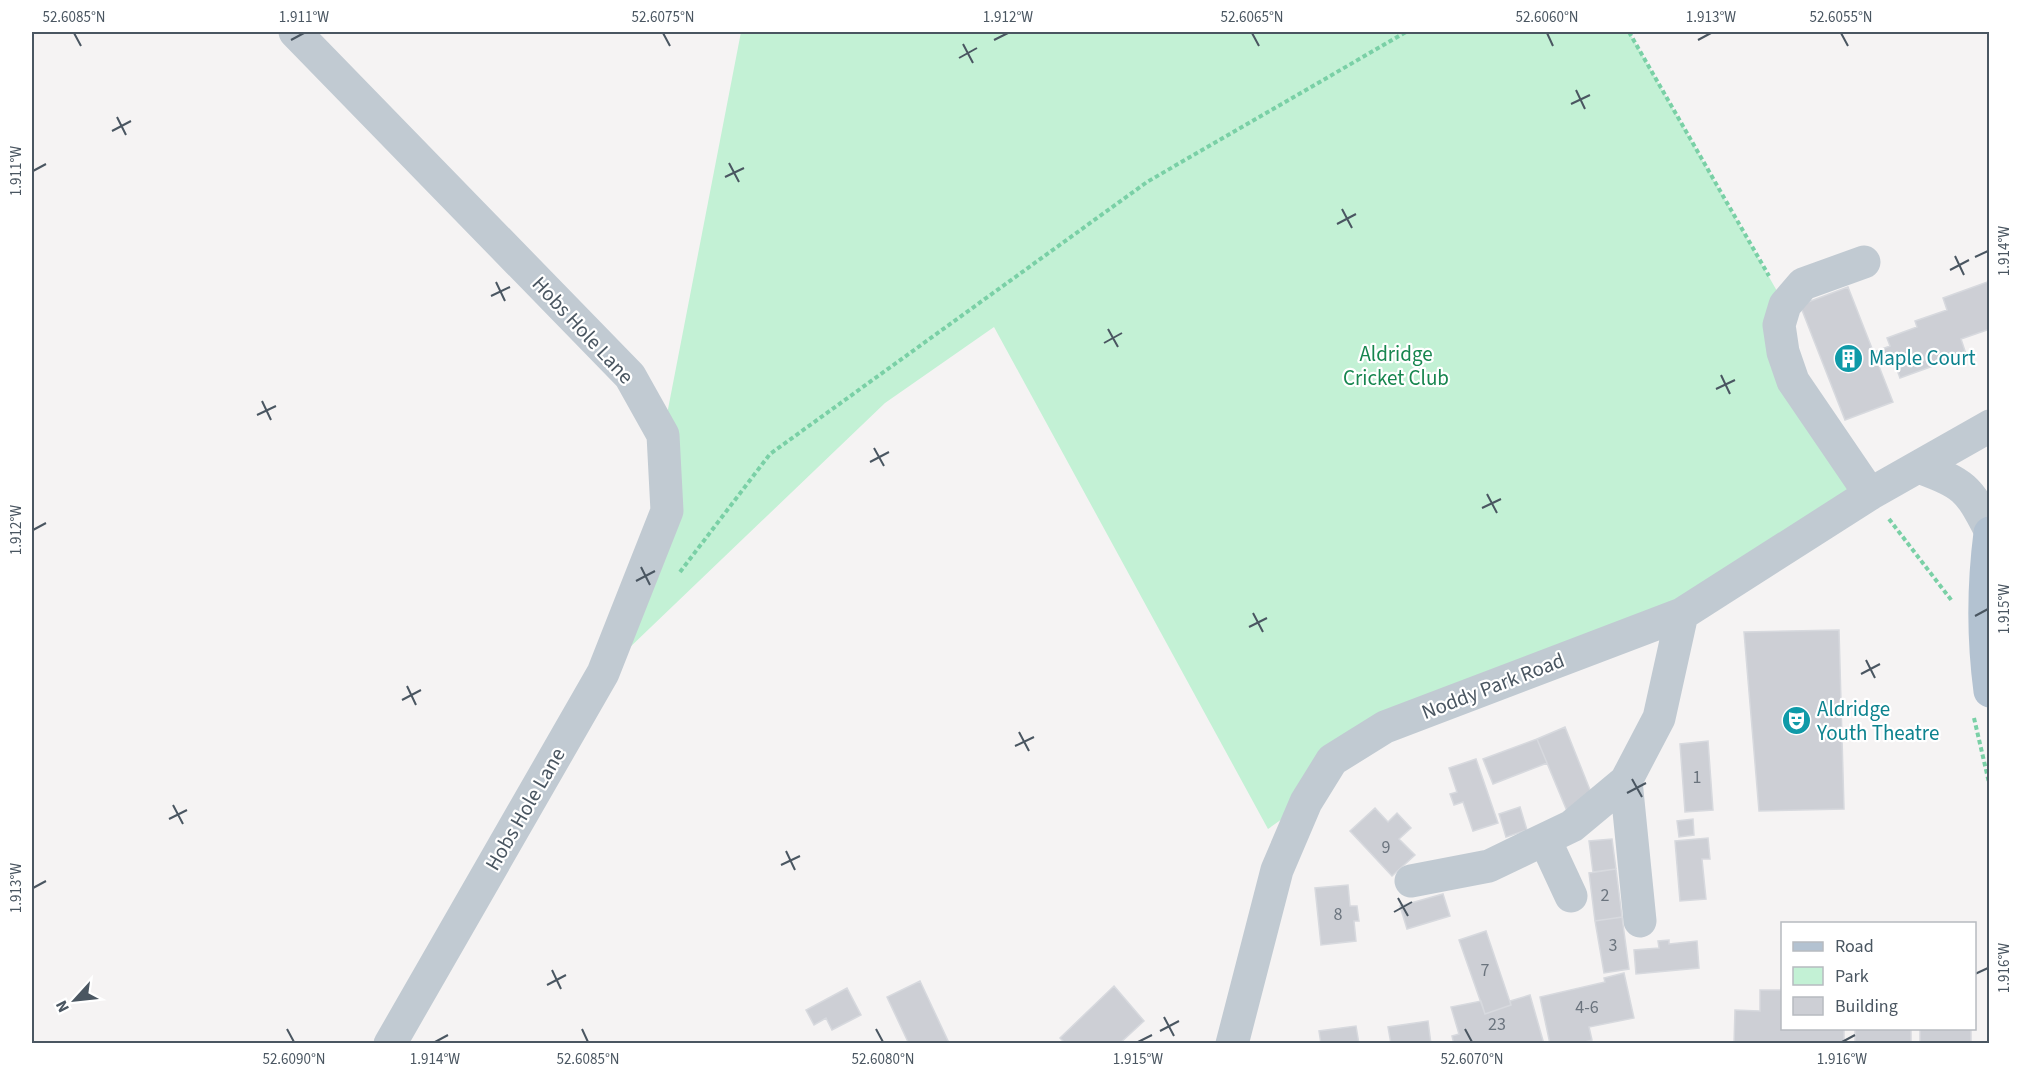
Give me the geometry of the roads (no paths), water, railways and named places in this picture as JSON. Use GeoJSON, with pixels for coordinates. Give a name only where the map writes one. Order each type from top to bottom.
{"type":"FeatureCollection","features":[{"type":"Feature","properties":{"kind":"main road"},"geometry":{"type":"LineString","coordinates":[[1981,700],[1984,591],[1989,532]]}},
{"type":"Feature","properties":{"kind":"street","name":"Hobs Hole Lane"},"geometry":{"type":"LineString","coordinates":[[295,32],[630,376],[663,435],[667,511],[603,672],[390,1044]]}},
{"type":"Feature","properties":{"kind":"street"},"geometry":{"type":"LineString","coordinates":[[1864,262],[1803,284],[1785,305],[1779,325],[1783,352],[1793,381],[1870,494]]}},
{"type":"Feature","properties":{"kind":"street","name":"Noddy Park Road"},"geometry":{"type":"LineString","coordinates":[[1232,1044],[1277,870],[1306,802],[1332,760],[1385,727],[1682,614],[1870,494],[1989,426]]}},
{"type":"Feature","properties":{"kind":"street"},"geometry":{"type":"LineString","coordinates":[[1919,467],[1951,479],[1962,486],[1975,502],[1989,532]]}},
{"type":"Feature","properties":{"kind":"street"},"geometry":{"type":"LineString","coordinates":[[1411,881],[1489,866],[1572,826],[1626,782],[1659,718],[1682,614]]}},
{"type":"Feature","properties":{"kind":"street"},"geometry":{"type":"LineString","coordinates":[[1626,782],[1640,921]]}},
{"type":"Feature","properties":{"kind":"street"},"geometry":{"type":"LineString","coordinates":[[1545,840],[1571,896]]}},
{"type":"Feature","properties":{"kind":"place","name":"Maple Court"},"geometry":{"type":"Point","coordinates":[1848,358]}},
{"type":"Feature","properties":{"kind":"place","name":"Aldridge Youth Theatre"},"geometry":{"type":"Point","coordinates":[1796,721]}},
{"type":"Feature","properties":{"kind":"park label","name":"Aldridge Cricket Club"},"geometry":{"type":"Point","coordinates":[1396,366]}}]}
